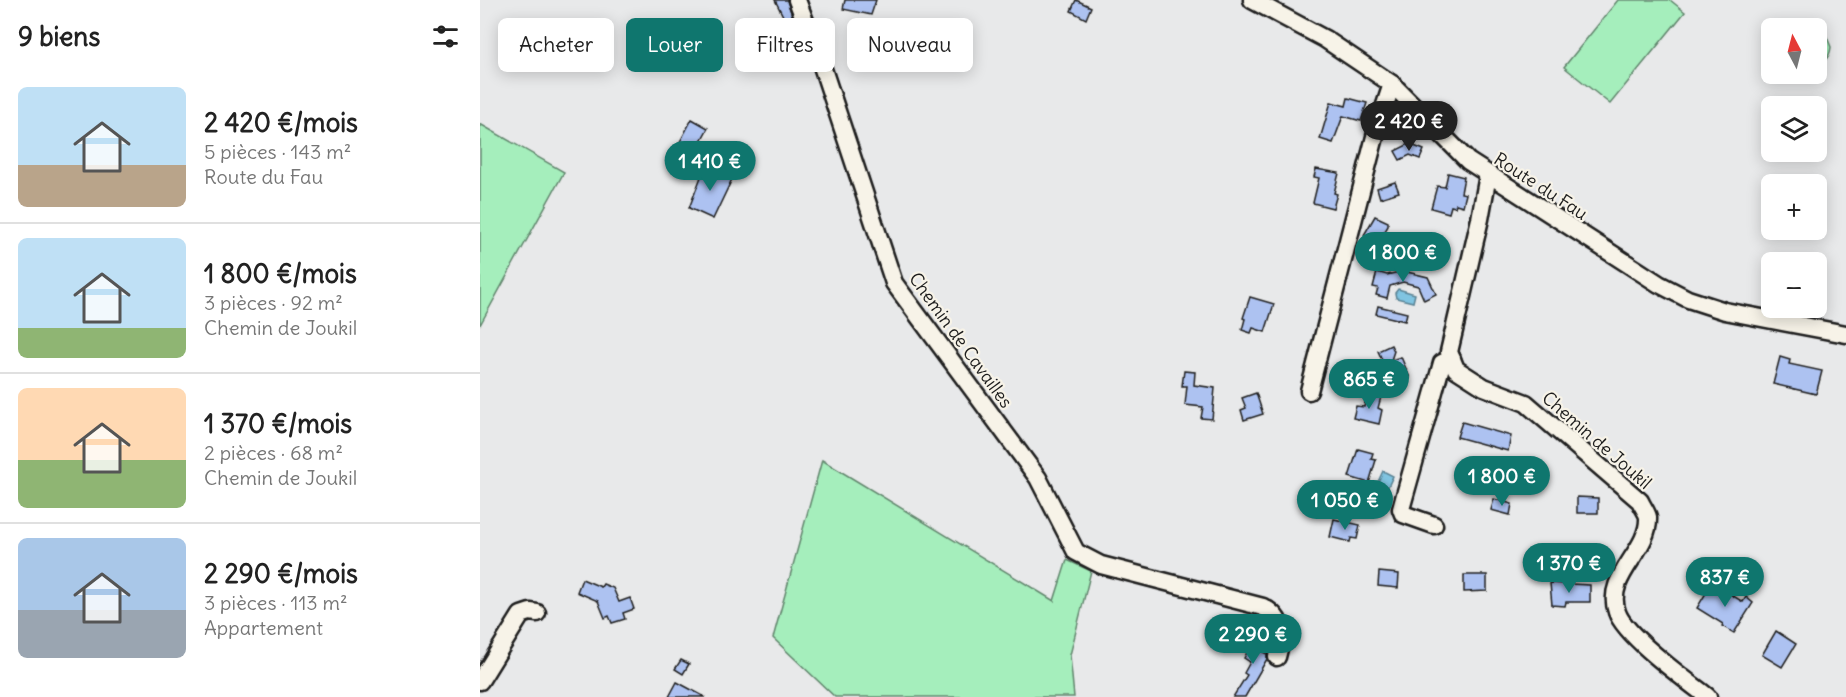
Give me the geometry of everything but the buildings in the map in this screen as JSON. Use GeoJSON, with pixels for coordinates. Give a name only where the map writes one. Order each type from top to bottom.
{"type":"FeatureCollection","features":[{"type":"Feature","properties":{"kind":"street","name":"Chemin de Cavailles"},"geometry":{"type":"LineString","coordinates":[[797,0],[822,66],[894,283],[1038,478],[1076,552],[1101,564],[1263,607],[1278,619],[1281,629],[1277,657]]}},
{"type":"Feature","properties":{"kind":"street","name":"Route du Fau"},"geometry":{"type":"LineString","coordinates":[[1252,0],[1325,39],[1392,84],[1467,161],[1635,269],[1688,299],[1745,315],[1846,334]]}},
{"type":"Feature","properties":{"kind":"street"},"geometry":{"type":"LineString","coordinates":[[1309,391],[1377,129],[1392,84]]}},
{"type":"Feature","properties":{"kind":"street"},"geometry":{"type":"LineString","coordinates":[[1434,525],[1402,514],[1401,509],[1442,363],[1452,359],[1449,352],[1488,175]]}},
{"type":"Feature","properties":{"kind":"street","name":"Chemin de Joukil"},"geometry":{"type":"LineString","coordinates":[[1452,359],[1456,369],[1484,387],[1526,403],[1640,501],[1648,516],[1646,532],[1618,582],[1615,599],[1617,612],[1624,624],[1656,656],[1708,697]]}},
{"type":"Feature","properties":{"kind":"street"},"geometry":{"type":"LineString","coordinates":[[480,681],[521,615],[530,612],[537,613]]}},
{"type":"Feature","properties":{"kind":"green space"},"geometry":{"type":"Polygon","coordinates":[[[1618,0],[1670,0],[1685,12],[1610,104],[1564,67],[1618,0]]]}},
{"type":"Feature","properties":{"kind":"green space"},"geometry":{"type":"Polygon","coordinates":[[[1827,37],[1831,47],[1827,58],[1827,37]]]}},
{"type":"Feature","properties":{"kind":"green space"},"geometry":{"type":"Polygon","coordinates":[[[480,124],[564,172],[480,325],[480,124]]]}},
{"type":"Feature","properties":{"kind":"green space"},"geometry":{"type":"Polygon","coordinates":[[[822,460],[1054,601],[1067,560],[1091,571],[1070,655],[1074,697],[835,697],[773,638],[822,460]]]}},
{"type":"Feature","properties":{"kind":"water"},"geometry":{"type":"Polygon","coordinates":[[[1398,289],[1415,294],[1413,302],[1396,298],[1395,293],[1398,289]]]}},
{"type":"Feature","properties":{"kind":"water"},"geometry":{"type":"Polygon","coordinates":[[[1383,471],[1393,476],[1384,495],[1371,489],[1373,485],[1376,486],[1383,471]]]}}]}
